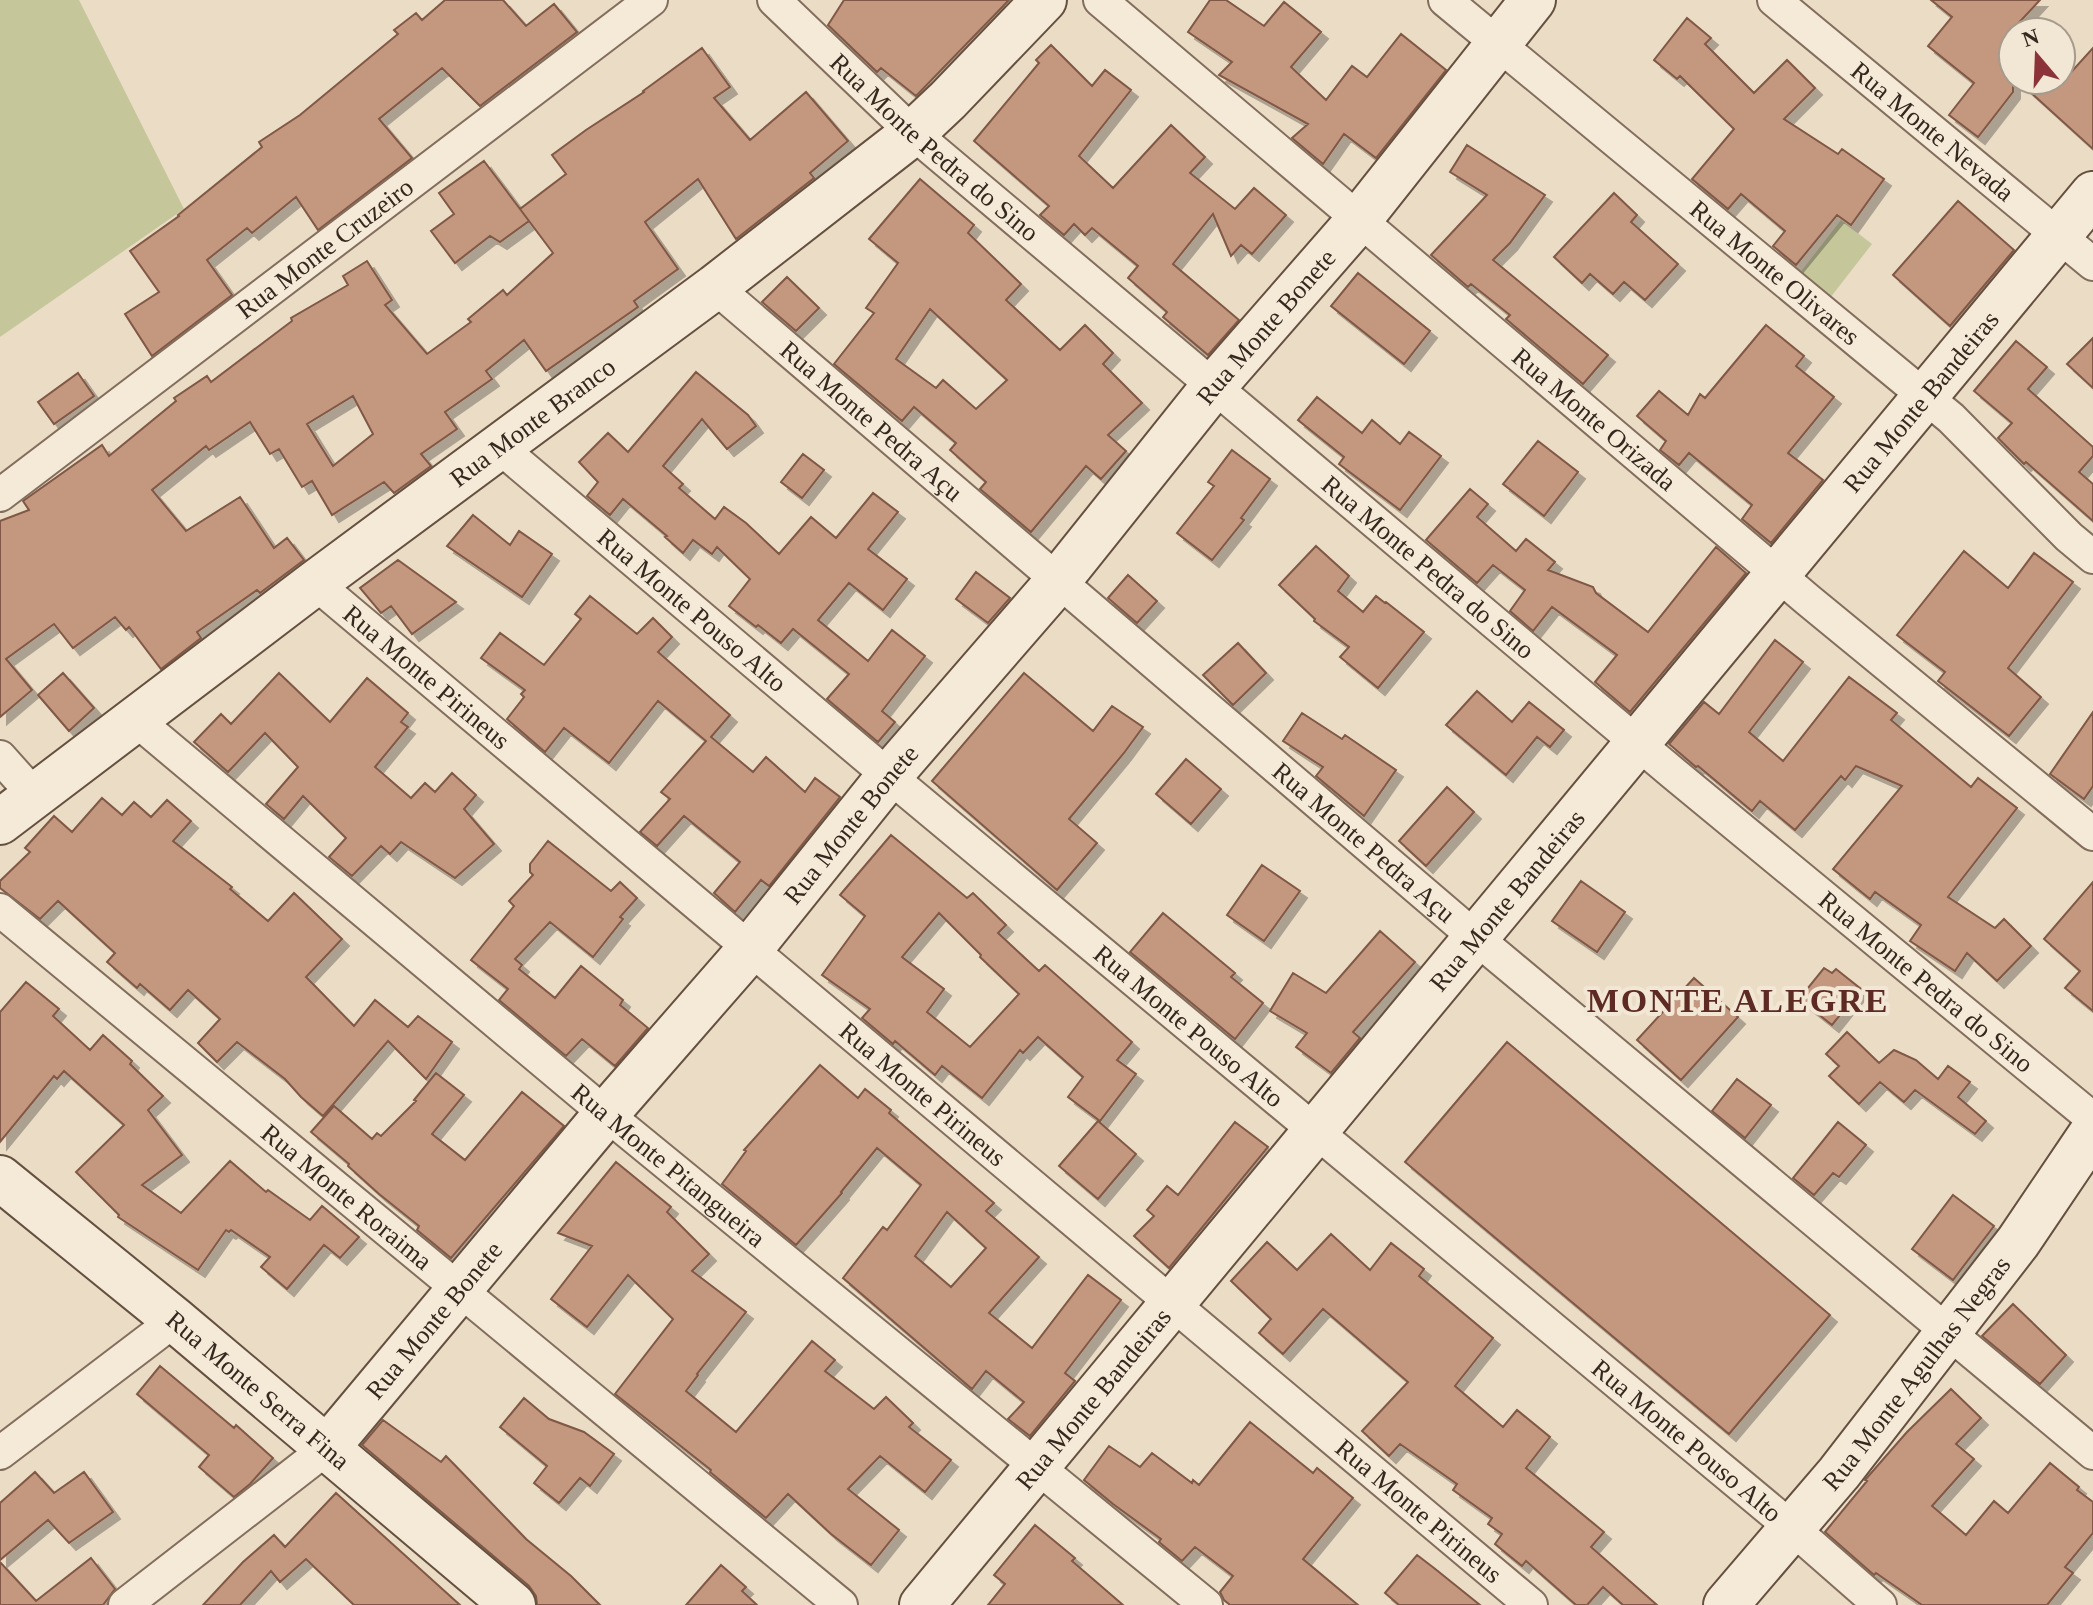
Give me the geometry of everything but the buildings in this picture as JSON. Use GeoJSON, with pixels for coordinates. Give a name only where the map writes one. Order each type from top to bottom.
{"type":"FeatureCollection","features":[{"type":"Feature","properties":{"kind":"main road","name":"Rua Monte Branco"},"geometry":{"type":"LineString","coordinates":[[0,822],[498,446],[715,287],[913,133],[1044,0]]}},
{"type":"Feature","properties":{"kind":"main road","name":"Rua Monte Bonete"},"geometry":{"type":"LineString","coordinates":[[326,1449],[606,1114],[750,949],[889,776],[1058,581],[1213,387],[1358,221],[1533,0]]}},
{"type":"Feature","properties":{"kind":"main road","name":"Rua Monte Bandeiras"},"geometry":{"type":"LineString","coordinates":[[922,1605],[2093,194]]}},
{"type":"Feature","properties":{"kind":"main road","name":"Rua Monte Agulhas Negras"},"geometry":{"type":"LineString","coordinates":[[1726,1605],[1839,1473],[2018,1242],[2093,1131]]}},
{"type":"Feature","properties":{"kind":"main road","name":"Rua Monte Serra Fina"},"geometry":{"type":"LineString","coordinates":[[0,1178],[175,1320],[513,1605]]}},
{"type":"Feature","properties":{"kind":"street","name":"Rua Monte Cruzeiro"},"geometry":{"type":"LineString","coordinates":[[0,495],[651,0]]}},
{"type":"Feature","properties":{"kind":"street","name":"Rua Monte Pedra do Sino"},"geometry":{"type":"LineString","coordinates":[[774,0],[913,133],[1638,743],[2093,1119]]}},
{"type":"Feature","properties":{"kind":"street","name":"Rua Monte Orizada"},"geometry":{"type":"LineString","coordinates":[[1100,0],[1778,575],[2093,834]]}},
{"type":"Feature","properties":{"kind":"street","name":"Rua Monte Olivares"},"geometry":{"type":"LineString","coordinates":[[1445,0],[1951,418],[2069,537],[2093,557]]}},
{"type":"Feature","properties":{"kind":"street","name":"Rua Monte Nevada"},"geometry":{"type":"LineString","coordinates":[[1774,0],[2093,264]]}},
{"type":"Feature","properties":{"kind":"street","name":"Rua Monte Pedra Açu"},"geometry":{"type":"LineString","coordinates":[[715,287],[1476,938],[2093,1453]]}},
{"type":"Feature","properties":{"kind":"street","name":"Rua Monte Pouso Alto"},"geometry":{"type":"LineString","coordinates":[[498,446],[1792,1528],[1880,1605]]}},
{"type":"Feature","properties":{"kind":"street","name":"Rua Monte Pirineus"},"geometry":{"type":"LineString","coordinates":[[315,583],[1531,1605]]}},
{"type":"Feature","properties":{"kind":"street","name":"Rua Monte Pitangueira"},"geometry":{"type":"LineString","coordinates":[[136,720],[606,1114],[1206,1605]]}},
{"type":"Feature","properties":{"kind":"street"},"geometry":{"type":"LineString","coordinates":[[0,757],[35,796]]}},
{"type":"Feature","properties":{"kind":"street","name":"Rua Monte Roraima"},"geometry":{"type":"LineString","coordinates":[[0,910],[841,1605]]}},
{"type":"Feature","properties":{"kind":"street"},"geometry":{"type":"LineString","coordinates":[[0,1453],[175,1320]]}},
{"type":"Feature","properties":{"kind":"street","name":"Rua Monte Bonete"},"geometry":{"type":"LineString","coordinates":[[125,1605],[326,1449]]}},
{"type":"Feature","properties":{"kind":"green space"},"geometry":{"type":"Polygon","coordinates":[[[0,0],[79,0],[184,209],[0,337],[0,0]]]}},
{"type":"Feature","properties":{"kind":"green space"},"geometry":{"type":"Polygon","coordinates":[[[1841,220],[1872,244],[1830,298],[1799,274],[1841,220]]]}},
{"type":"Feature","properties":{"kind":"district","name":"MONTE ALEGRE"},"geometry":{"type":"Point","coordinates":[1738,1000]}}]}
